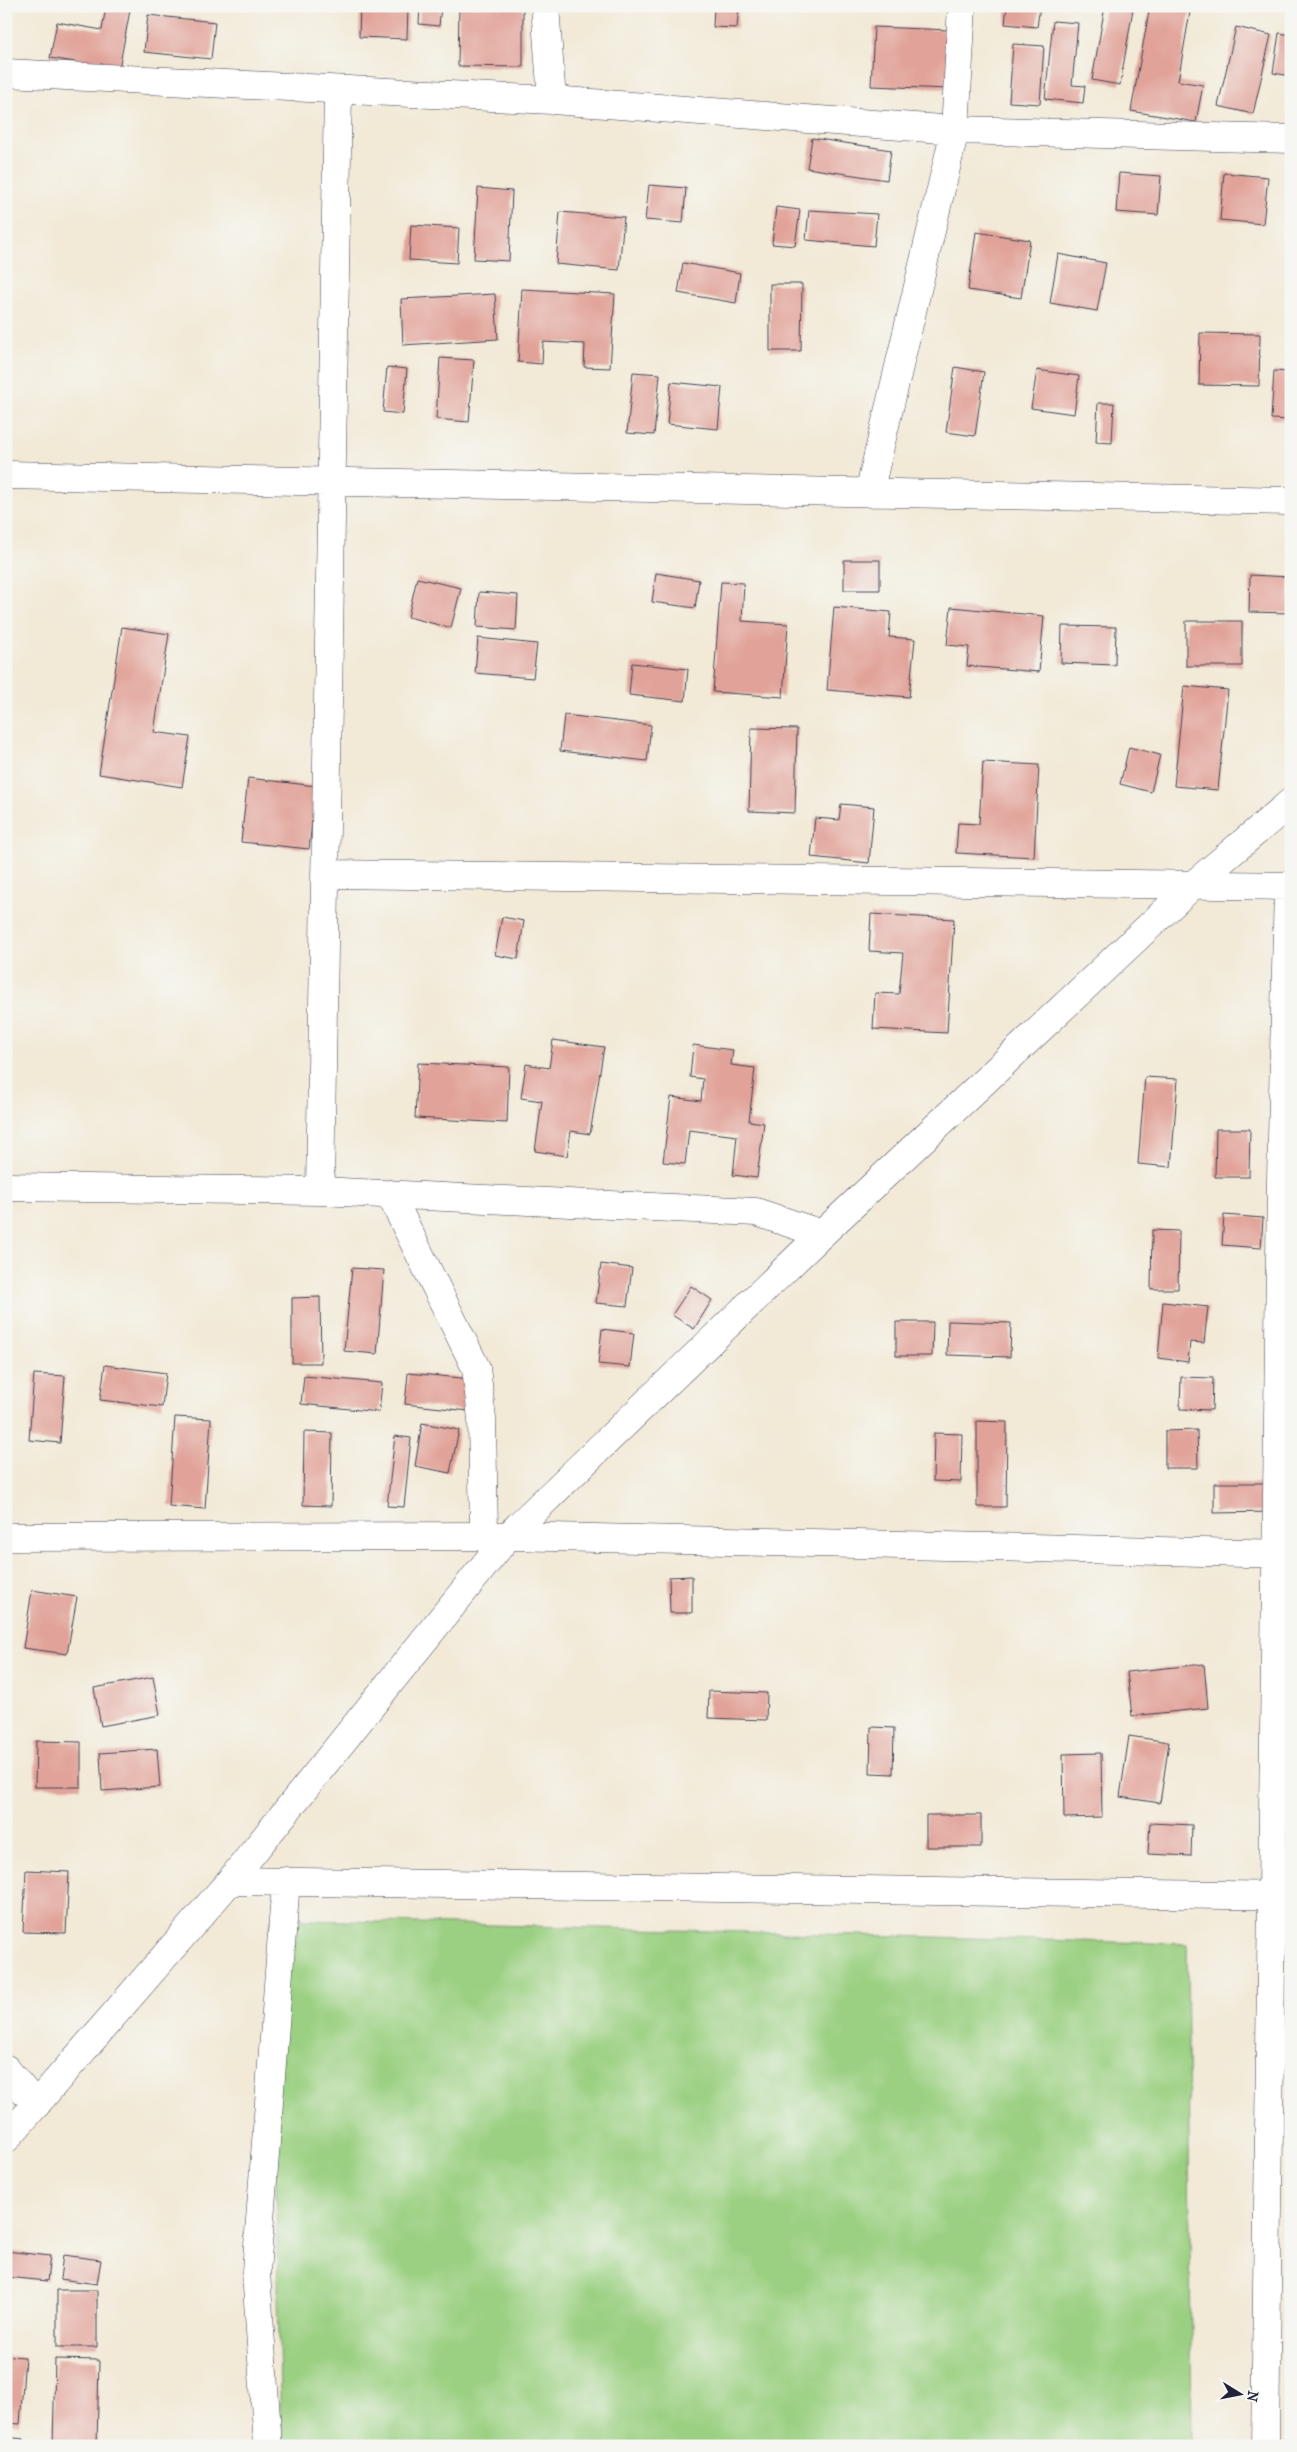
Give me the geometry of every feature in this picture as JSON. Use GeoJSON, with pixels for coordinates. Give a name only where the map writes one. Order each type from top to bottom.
{"type":"FeatureCollection","features":[{"type":"Feature","properties":{"kind":"street"},"geometry":{"type":"LineString","coordinates":[[545,6],[552,100]]}},
{"type":"Feature","properties":{"kind":"street"},"geometry":{"type":"LineString","coordinates":[[868,492],[955,130],[962,6]]}},
{"type":"Feature","properties":{"kind":"street"},"geometry":{"type":"LineString","coordinates":[[6,73],[552,100],[955,130],[1291,139]]}},
{"type":"Feature","properties":{"kind":"street"},"geometry":{"type":"LineString","coordinates":[[320,1191],[338,90]]}},
{"type":"Feature","properties":{"kind":"street"},"geometry":{"type":"LineString","coordinates":[[6,475],[1291,500]]}},
{"type":"Feature","properties":{"kind":"street"},"geometry":{"type":"LineString","coordinates":[[6,2139],[230,1881],[496,1535],[822,1234],[1193,885],[1291,802]]}},
{"type":"Feature","properties":{"kind":"street"},"geometry":{"type":"LineString","coordinates":[[325,874],[1289,886],[1280,2218],[1265,2446]]}},
{"type":"Feature","properties":{"kind":"street"},"geometry":{"type":"LineString","coordinates":[[6,1187],[320,1191],[756,1212],[822,1234]]}},
{"type":"Feature","properties":{"kind":"street"},"geometry":{"type":"LineString","coordinates":[[390,1194],[476,1368],[496,1535]]}},
{"type":"Feature","properties":{"kind":"street"},"geometry":{"type":"LineString","coordinates":[[6,1537],[496,1535],[1284,1553]]}},
{"type":"Feature","properties":{"kind":"street"},"geometry":{"type":"LineString","coordinates":[[230,1881],[1282,1896]]}},
{"type":"Feature","properties":{"kind":"street"},"geometry":{"type":"LineString","coordinates":[[268,2446],[256,2272],[286,1882]]}},
{"type":"Feature","properties":{"kind":"street"},"geometry":{"type":"LineString","coordinates":[[6,2069],[36,2105]]}},
{"type":"Feature","properties":{"kind":"green space"},"geometry":{"type":"Polygon","coordinates":[[[271,1919],[1187,1944],[1192,2446],[281,2446],[271,1919]]]}},
{"type":"Feature","properties":{"kind":"building"},"geometry":{"type":"Polygon","coordinates":[[[106,6],[130,10],[119,69],[50,58],[57,22],[102,30],[106,6]]]}},
{"type":"Feature","properties":{"kind":"building"},"geometry":{"type":"Polygon","coordinates":[[[360,6],[408,6],[407,39],[359,37],[360,6]]]}},
{"type":"Feature","properties":{"kind":"building"},"geometry":{"type":"Polygon","coordinates":[[[420,6],[441,6],[439,26],[419,24],[420,6]]]}},
{"type":"Feature","properties":{"kind":"building"},"geometry":{"type":"Polygon","coordinates":[[[459,6],[523,6],[523,67],[458,66],[459,6]]]}},
{"type":"Feature","properties":{"kind":"building"},"geometry":{"type":"Polygon","coordinates":[[[714,6],[739,6],[737,28],[713,27],[714,6]]]}},
{"type":"Feature","properties":{"kind":"building"},"geometry":{"type":"Polygon","coordinates":[[[1007,6],[1040,6],[1037,27],[1005,24],[1007,6]]]}},
{"type":"Feature","properties":{"kind":"building"},"geometry":{"type":"Polygon","coordinates":[[[1105,6],[1133,9],[1120,85],[1092,80],[1105,6]]]}},
{"type":"Feature","properties":{"kind":"building"},"geometry":{"type":"Polygon","coordinates":[[[1150,6],[1191,6],[1178,81],[1203,85],[1196,122],[1131,111],[1150,6]]]}},
{"type":"Feature","properties":{"kind":"building"},"geometry":{"type":"Polygon","coordinates":[[[148,15],[215,22],[211,59],[144,52],[148,15]]]}},
{"type":"Feature","properties":{"kind":"building"},"geometry":{"type":"Polygon","coordinates":[[[1053,21],[1078,23],[1072,85],[1085,86],[1083,103],[1045,99],[1053,21]]]}},
{"type":"Feature","properties":{"kind":"building"},"geometry":{"type":"Polygon","coordinates":[[[874,27],[951,30],[949,89],[871,86],[874,27]]]}},
{"type":"Feature","properties":{"kind":"building"},"geometry":{"type":"Polygon","coordinates":[[[1236,27],[1271,35],[1253,114],[1218,106],[1236,27]]]}},
{"type":"Feature","properties":{"kind":"building"},"geometry":{"type":"Polygon","coordinates":[[[1279,33],[1291,35],[1291,76],[1273,73],[1279,33]]]}},
{"type":"Feature","properties":{"kind":"building"},"geometry":{"type":"Polygon","coordinates":[[[1013,44],[1044,46],[1040,104],[1009,102],[1013,44]]]}},
{"type":"Feature","properties":{"kind":"building"},"geometry":{"type":"Polygon","coordinates":[[[812,138],[891,150],[887,180],[807,168],[812,138]]]}},
{"type":"Feature","properties":{"kind":"building"},"geometry":{"type":"Polygon","coordinates":[[[1119,173],[1161,176],[1158,215],[1116,212],[1119,173]]]}},
{"type":"Feature","properties":{"kind":"building"},"geometry":{"type":"Polygon","coordinates":[[[1224,173],[1268,177],[1263,224],[1220,220],[1224,173]]]}},
{"type":"Feature","properties":{"kind":"building"},"geometry":{"type":"Polygon","coordinates":[[[649,185],[686,188],[683,223],[645,220],[649,185]]]}},
{"type":"Feature","properties":{"kind":"building"},"geometry":{"type":"Polygon","coordinates":[[[478,188],[512,191],[509,261],[474,259],[478,188]]]}},
{"type":"Feature","properties":{"kind":"building"},"geometry":{"type":"Polygon","coordinates":[[[776,207],[800,210],[795,246],[772,244],[776,207]]]}},
{"type":"Feature","properties":{"kind":"building"},"geometry":{"type":"Polygon","coordinates":[[[809,210],[877,214],[874,246],[806,240],[809,210]]]}},
{"type":"Feature","properties":{"kind":"building"},"geometry":{"type":"Polygon","coordinates":[[[560,212],[624,217],[619,270],[556,264],[560,212]]]}},
{"type":"Feature","properties":{"kind":"building"},"geometry":{"type":"Polygon","coordinates":[[[411,225],[459,228],[457,263],[409,260],[411,225]]]}},
{"type":"Feature","properties":{"kind":"building"},"geometry":{"type":"Polygon","coordinates":[[[976,232],[1030,240],[1021,298],[968,290],[976,232]]]}},
{"type":"Feature","properties":{"kind":"building"},"geometry":{"type":"Polygon","coordinates":[[[1058,254],[1106,263],[1097,311],[1050,303],[1058,254]]]}},
{"type":"Feature","properties":{"kind":"building"},"geometry":{"type":"Polygon","coordinates":[[[683,263],[740,273],[736,303],[678,293],[683,263]]]}},
{"type":"Feature","properties":{"kind":"building"},"geometry":{"type":"Polygon","coordinates":[[[770,284],[802,284],[801,351],[770,351],[770,284]]]}},
{"type":"Feature","properties":{"kind":"building"},"geometry":{"type":"Polygon","coordinates":[[[522,289],[615,294],[610,368],[584,367],[585,344],[543,342],[542,364],[518,362],[522,289]]]}},
{"type":"Feature","properties":{"kind":"building"},"geometry":{"type":"Polygon","coordinates":[[[495,294],[498,339],[403,345],[401,299],[495,294]]]}},
{"type":"Feature","properties":{"kind":"building"},"geometry":{"type":"Polygon","coordinates":[[[1200,333],[1260,334],[1259,386],[1199,385],[1200,333]]]}},
{"type":"Feature","properties":{"kind":"building"},"geometry":{"type":"Polygon","coordinates":[[[440,358],[474,360],[469,422],[436,419],[440,358]]]}},
{"type":"Feature","properties":{"kind":"building"},"geometry":{"type":"Polygon","coordinates":[[[387,367],[407,369],[403,414],[383,412],[387,367]]]}},
{"type":"Feature","properties":{"kind":"building"},"geometry":{"type":"Polygon","coordinates":[[[955,367],[984,372],[975,436],[946,432],[955,367]]]}},
{"type":"Feature","properties":{"kind":"building"},"geometry":{"type":"Polygon","coordinates":[[[1037,370],[1079,376],[1074,414],[1031,408],[1037,370]]]}},
{"type":"Feature","properties":{"kind":"building"},"geometry":{"type":"Polygon","coordinates":[[[1274,371],[1291,372],[1291,420],[1271,419],[1274,371]]]}},
{"type":"Feature","properties":{"kind":"building"},"geometry":{"type":"Polygon","coordinates":[[[633,372],[660,374],[654,435],[627,433],[633,372]]]}},
{"type":"Feature","properties":{"kind":"building"},"geometry":{"type":"Polygon","coordinates":[[[671,382],[722,387],[718,429],[667,424],[671,382]]]}},
{"type":"Feature","properties":{"kind":"building"},"geometry":{"type":"Polygon","coordinates":[[[1098,403],[1114,403],[1112,443],[1096,442],[1098,403]]]}},
{"type":"Feature","properties":{"kind":"building"},"geometry":{"type":"Polygon","coordinates":[[[844,560],[880,560],[880,590],[844,590],[844,560]]]}},
{"type":"Feature","properties":{"kind":"building"},"geometry":{"type":"Polygon","coordinates":[[[656,573],[699,580],[695,608],[652,602],[656,573]]]}},
{"type":"Feature","properties":{"kind":"building"},"geometry":{"type":"Polygon","coordinates":[[[1250,575],[1290,577],[1289,613],[1249,612],[1250,575]]]}},
{"type":"Feature","properties":{"kind":"building"},"geometry":{"type":"Polygon","coordinates":[[[417,578],[461,588],[451,628],[408,617],[417,578]]]}},
{"type":"Feature","properties":{"kind":"building"},"geometry":{"type":"Polygon","coordinates":[[[721,582],[744,583],[742,621],[788,624],[783,697],[713,692],[721,582]]]}},
{"type":"Feature","properties":{"kind":"building"},"geometry":{"type":"Polygon","coordinates":[[[479,592],[518,595],[516,630],[477,627],[479,592]]]}},
{"type":"Feature","properties":{"kind":"building"},"geometry":{"type":"Polygon","coordinates":[[[834,607],[891,612],[889,637],[915,639],[909,697],[827,690],[834,607]]]}},
{"type":"Feature","properties":{"kind":"building"},"geometry":{"type":"Polygon","coordinates":[[[951,607],[1044,616],[1039,672],[967,666],[969,647],[947,645],[951,607]]]}},
{"type":"Feature","properties":{"kind":"building"},"geometry":{"type":"Polygon","coordinates":[[[1186,621],[1242,621],[1242,666],[1186,666],[1186,621]]]}},
{"type":"Feature","properties":{"kind":"building"},"geometry":{"type":"Polygon","coordinates":[[[1062,626],[1116,627],[1115,665],[1061,663],[1062,626]]]}},
{"type":"Feature","properties":{"kind":"building"},"geometry":{"type":"Polygon","coordinates":[[[122,627],[169,634],[154,732],[190,737],[182,787],[99,774],[122,627]]]}},
{"type":"Feature","properties":{"kind":"building"},"geometry":{"type":"Polygon","coordinates":[[[478,638],[537,644],[533,678],[475,673],[478,638]]]}},
{"type":"Feature","properties":{"kind":"building"},"geometry":{"type":"Polygon","coordinates":[[[632,663],[688,669],[685,701],[629,695],[632,663]]]}},
{"type":"Feature","properties":{"kind":"building"},"geometry":{"type":"Polygon","coordinates":[[[1184,686],[1228,690],[1218,790],[1174,786],[1184,686]]]}},
{"type":"Feature","properties":{"kind":"building"},"geometry":{"type":"Polygon","coordinates":[[[564,715],[651,725],[647,761],[560,751],[564,715]]]}},
{"type":"Feature","properties":{"kind":"building"},"geometry":{"type":"Polygon","coordinates":[[[751,728],[797,729],[795,813],[749,811],[751,728]]]}},
{"type":"Feature","properties":{"kind":"building"},"geometry":{"type":"Polygon","coordinates":[[[1129,747],[1160,755],[1151,792],[1120,784],[1129,747]]]}},
{"type":"Feature","properties":{"kind":"building"},"geometry":{"type":"Polygon","coordinates":[[[983,762],[1039,765],[1034,857],[956,853],[958,823],[979,824],[983,762]]]}},
{"type":"Feature","properties":{"kind":"building"},"geometry":{"type":"Polygon","coordinates":[[[248,778],[316,786],[309,849],[241,842],[248,778]]]}},
{"type":"Feature","properties":{"kind":"building"},"geometry":{"type":"Polygon","coordinates":[[[841,804],[874,807],[869,863],[811,857],[815,818],[839,820],[841,804]]]}},
{"type":"Feature","properties":{"kind":"building"},"geometry":{"type":"Polygon","coordinates":[[[871,914],[954,919],[947,1033],[873,1029],[875,993],[899,994],[903,953],[869,951],[871,914]]]}},
{"type":"Feature","properties":{"kind":"building"},"geometry":{"type":"Polygon","coordinates":[[[502,917],[524,921],[518,959],[495,955],[502,917]]]}},
{"type":"Feature","properties":{"kind":"building"},"geometry":{"type":"Polygon","coordinates":[[[553,1040],[604,1047],[590,1134],[571,1131],[567,1156],[535,1151],[542,1101],[521,1098],[526,1064],[549,1068],[553,1040]]]}},
{"type":"Feature","properties":{"kind":"building"},"geometry":{"type":"Polygon","coordinates":[[[693,1045],[733,1050],[731,1065],[755,1068],[749,1121],[764,1123],[757,1178],[733,1175],[737,1136],[689,1130],[685,1164],[663,1162],[671,1097],[701,1101],[703,1079],[690,1077],[693,1045]]]}},
{"type":"Feature","properties":{"kind":"building"},"geometry":{"type":"Polygon","coordinates":[[[418,1063],[509,1067],[507,1123],[415,1118],[418,1063]]]}},
{"type":"Feature","properties":{"kind":"building"},"geometry":{"type":"Polygon","coordinates":[[[1145,1077],[1178,1079],[1171,1167],[1138,1164],[1145,1077]]]}},
{"type":"Feature","properties":{"kind":"building"},"geometry":{"type":"Polygon","coordinates":[[[1216,1129],[1250,1129],[1249,1177],[1215,1177],[1216,1129]]]}},
{"type":"Feature","properties":{"kind":"building"},"geometry":{"type":"Polygon","coordinates":[[[1224,1215],[1263,1218],[1261,1248],[1222,1245],[1224,1215]]]}},
{"type":"Feature","properties":{"kind":"building"},"geometry":{"type":"Polygon","coordinates":[[[1152,1230],[1179,1231],[1178,1289],[1151,1289],[1152,1230]]]}},
{"type":"Feature","properties":{"kind":"building"},"geometry":{"type":"Polygon","coordinates":[[[601,1264],[632,1268],[627,1306],[596,1303],[601,1264]]]}},
{"type":"Feature","properties":{"kind":"building"},"geometry":{"type":"Polygon","coordinates":[[[352,1268],[384,1270],[377,1354],[344,1351],[352,1268]]]}},
{"type":"Feature","properties":{"kind":"building"},"geometry":{"type":"Polygon","coordinates":[[[691,1286],[712,1300],[694,1329],[672,1315],[691,1286]]]}},
{"type":"Feature","properties":{"kind":"building"},"geometry":{"type":"Polygon","coordinates":[[[320,1297],[321,1363],[292,1363],[292,1298],[320,1297]]]}},
{"type":"Feature","properties":{"kind":"building"},"geometry":{"type":"Polygon","coordinates":[[[1163,1302],[1208,1307],[1204,1343],[1190,1342],[1188,1362],[1158,1358],[1163,1302]]]}},
{"type":"Feature","properties":{"kind":"building"},"geometry":{"type":"Polygon","coordinates":[[[948,1321],[1011,1323],[1010,1357],[947,1355],[948,1321]]]}},
{"type":"Feature","properties":{"kind":"building"},"geometry":{"type":"Polygon","coordinates":[[[896,1322],[933,1322],[932,1356],[896,1356],[896,1322]]]}},
{"type":"Feature","properties":{"kind":"building"},"geometry":{"type":"Polygon","coordinates":[[[602,1329],[634,1333],[630,1367],[598,1364],[602,1329]]]}},
{"type":"Feature","properties":{"kind":"building"},"geometry":{"type":"Polygon","coordinates":[[[105,1365],[166,1373],[162,1407],[100,1400],[105,1365]]]}},
{"type":"Feature","properties":{"kind":"building"},"geometry":{"type":"Polygon","coordinates":[[[408,1373],[472,1379],[469,1411],[405,1404],[408,1373]]]}},
{"type":"Feature","properties":{"kind":"building"},"geometry":{"type":"Polygon","coordinates":[[[34,1374],[65,1376],[60,1443],[29,1440],[34,1374]]]}},
{"type":"Feature","properties":{"kind":"building"},"geometry":{"type":"Polygon","coordinates":[[[304,1376],[382,1383],[379,1412],[301,1404],[304,1376]]]}},
{"type":"Feature","properties":{"kind":"building"},"geometry":{"type":"Polygon","coordinates":[[[1181,1377],[1213,1378],[1212,1410],[1180,1409],[1181,1377]]]}},
{"type":"Feature","properties":{"kind":"building"},"geometry":{"type":"Polygon","coordinates":[[[175,1417],[211,1419],[205,1509],[169,1506],[175,1417]]]}},
{"type":"Feature","properties":{"kind":"building"},"geometry":{"type":"Polygon","coordinates":[[[977,1421],[1007,1422],[1006,1507],[977,1507],[977,1421]]]}},
{"type":"Feature","properties":{"kind":"building"},"geometry":{"type":"Polygon","coordinates":[[[422,1423],[459,1430],[450,1473],[415,1466],[422,1423]]]}},
{"type":"Feature","properties":{"kind":"building"},"geometry":{"type":"Polygon","coordinates":[[[1197,1430],[1198,1468],[1165,1468],[1165,1431],[1197,1430]]]}},
{"type":"Feature","properties":{"kind":"building"},"geometry":{"type":"Polygon","coordinates":[[[304,1432],[332,1433],[331,1506],[303,1505],[304,1432]]]}},
{"type":"Feature","properties":{"kind":"building"},"geometry":{"type":"Polygon","coordinates":[[[934,1433],[962,1434],[961,1482],[933,1481],[934,1433]]]}},
{"type":"Feature","properties":{"kind":"building"},"geometry":{"type":"Polygon","coordinates":[[[395,1436],[411,1438],[404,1507],[387,1506],[395,1436]]]}},
{"type":"Feature","properties":{"kind":"building"},"geometry":{"type":"Polygon","coordinates":[[[1214,1483],[1273,1483],[1273,1512],[1214,1513],[1214,1483]]]}},
{"type":"Feature","properties":{"kind":"building"},"geometry":{"type":"Polygon","coordinates":[[[692,1576],[692,1613],[670,1613],[669,1577],[692,1576]]]}},
{"type":"Feature","properties":{"kind":"building"},"geometry":{"type":"Polygon","coordinates":[[[32,1590],[77,1597],[67,1654],[23,1648],[32,1590]]]}},
{"type":"Feature","properties":{"kind":"building"},"geometry":{"type":"Polygon","coordinates":[[[1204,1664],[1208,1708],[1132,1716],[1127,1672],[1204,1664]]]}},
{"type":"Feature","properties":{"kind":"building"},"geometry":{"type":"Polygon","coordinates":[[[153,1677],[160,1715],[101,1726],[94,1688],[153,1677]]]}},
{"type":"Feature","properties":{"kind":"building"},"geometry":{"type":"Polygon","coordinates":[[[709,1691],[767,1693],[766,1720],[708,1718],[709,1691]]]}},
{"type":"Feature","properties":{"kind":"building"},"geometry":{"type":"Polygon","coordinates":[[[871,1727],[894,1728],[893,1774],[870,1773],[871,1727]]]}},
{"type":"Feature","properties":{"kind":"building"},"geometry":{"type":"Polygon","coordinates":[[[1129,1736],[1169,1742],[1160,1803],[1120,1797],[1129,1736]]]}},
{"type":"Feature","properties":{"kind":"building"},"geometry":{"type":"Polygon","coordinates":[[[36,1741],[81,1742],[81,1787],[35,1787],[36,1741]]]}},
{"type":"Feature","properties":{"kind":"building"},"geometry":{"type":"Polygon","coordinates":[[[157,1749],[160,1787],[102,1791],[100,1753],[157,1749]]]}},
{"type":"Feature","properties":{"kind":"building"},"geometry":{"type":"Polygon","coordinates":[[[1101,1753],[1102,1817],[1064,1818],[1063,1754],[1101,1753]]]}},
{"type":"Feature","properties":{"kind":"building"},"geometry":{"type":"Polygon","coordinates":[[[926,1815],[981,1815],[981,1847],[926,1847],[926,1815]]]}},
{"type":"Feature","properties":{"kind":"building"},"geometry":{"type":"Polygon","coordinates":[[[1150,1823],[1192,1825],[1191,1856],[1148,1854],[1150,1823]]]}},
{"type":"Feature","properties":{"kind":"building"},"geometry":{"type":"Polygon","coordinates":[[[26,1870],[69,1872],[66,1933],[23,1932],[26,1870]]]}},
{"type":"Feature","properties":{"kind":"building"},"geometry":{"type":"Polygon","coordinates":[[[6,2251],[50,2256],[47,2281],[6,2277],[6,2251]]]}},
{"type":"Feature","properties":{"kind":"building"},"geometry":{"type":"Polygon","coordinates":[[[63,2255],[101,2260],[97,2284],[60,2279],[63,2255]]]}},
{"type":"Feature","properties":{"kind":"building"},"geometry":{"type":"Polygon","coordinates":[[[57,2290],[97,2290],[97,2347],[57,2347],[57,2290]]]}},
{"type":"Feature","properties":{"kind":"building"},"geometry":{"type":"Polygon","coordinates":[[[6,2356],[25,2357],[20,2424],[6,2423],[6,2356]]]}},
{"type":"Feature","properties":{"kind":"building"},"geometry":{"type":"Polygon","coordinates":[[[55,2359],[99,2360],[97,2446],[53,2446],[55,2359]]]}},
{"type":"Feature","properties":{"kind":"building"},"geometry":{"type":"Polygon","coordinates":[[[6,2437],[23,2439],[22,2446],[6,2446],[6,2437]]]}}]}
